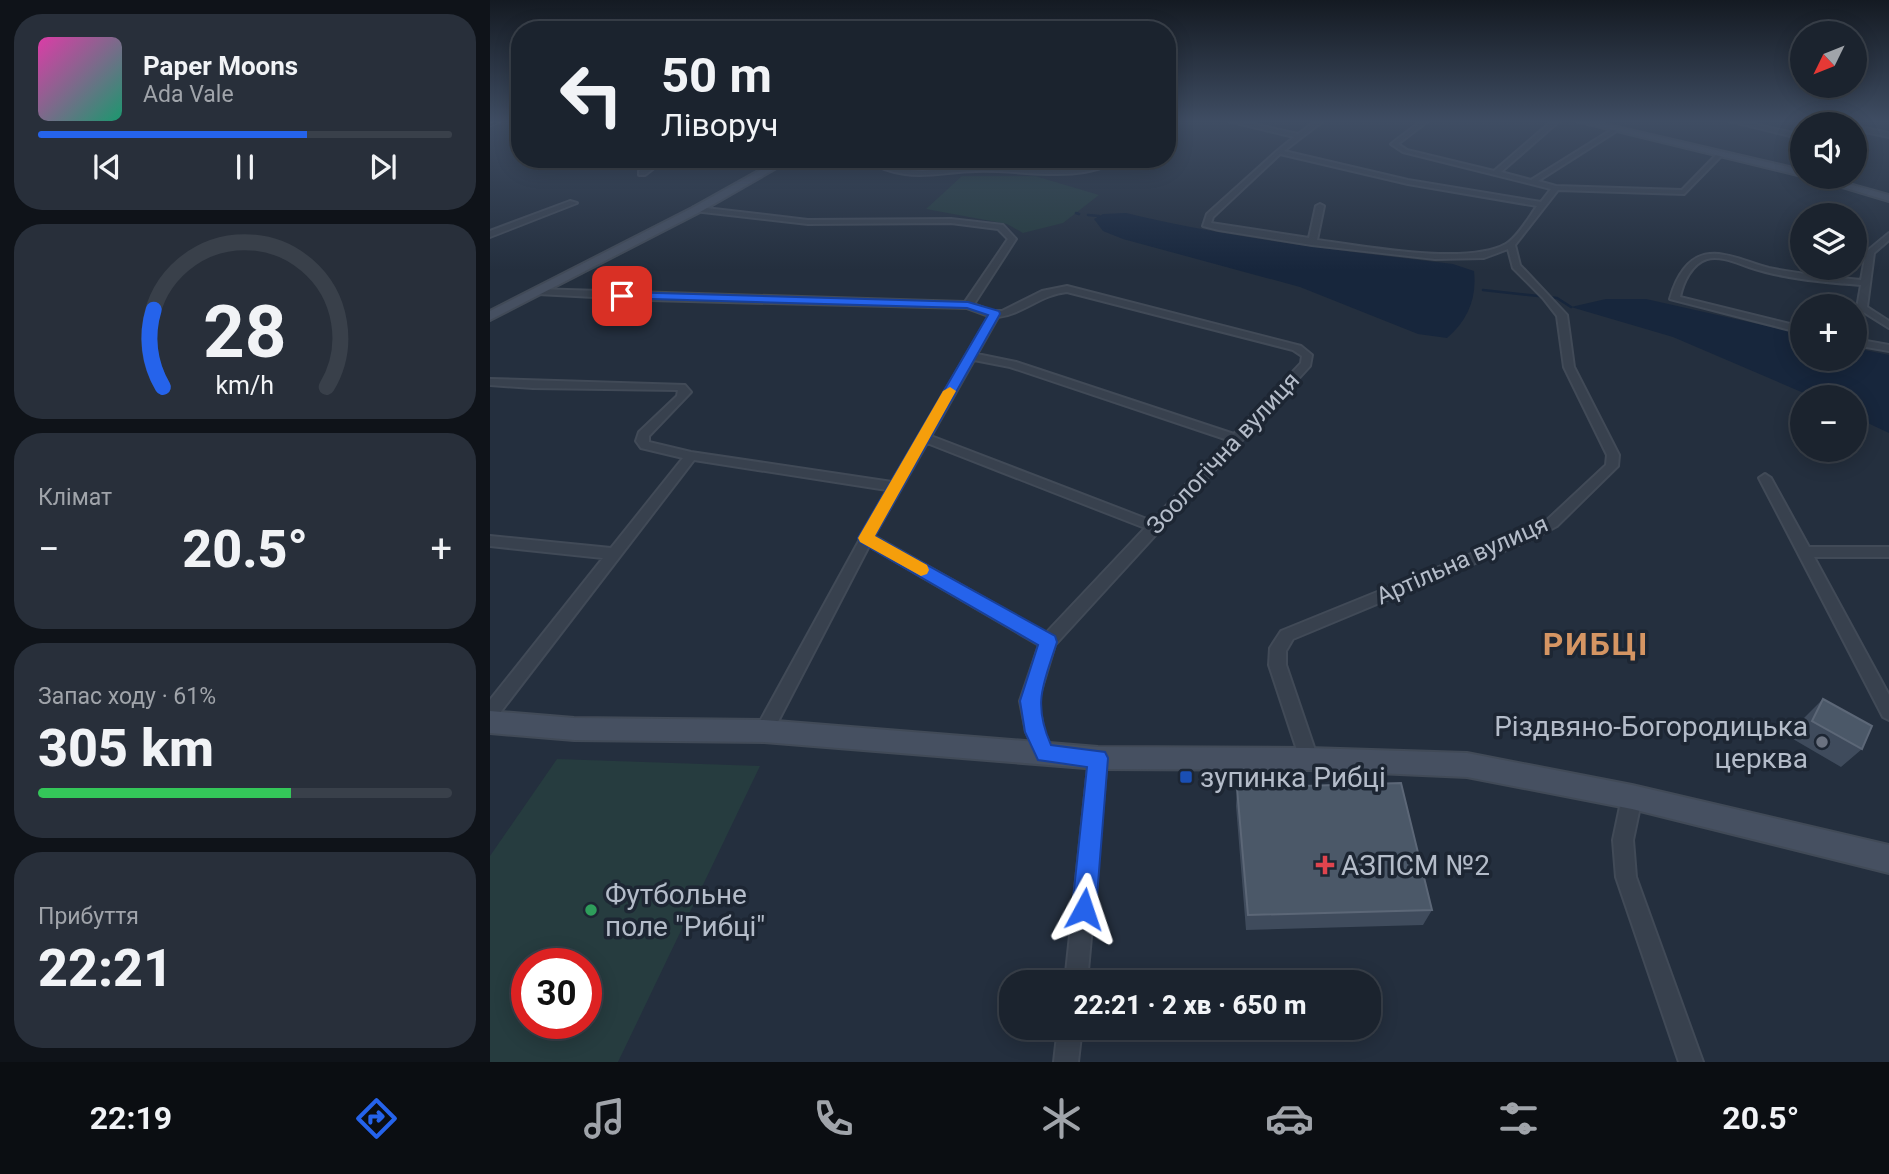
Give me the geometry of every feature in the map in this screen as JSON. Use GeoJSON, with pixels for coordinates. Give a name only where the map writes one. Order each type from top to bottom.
{"type":"FeatureCollection","features":[{"type":"Feature","properties":{"kind":"street"},"geometry":{"type":"LineString","coordinates":[[642,173],[646,171]]}},
{"type":"Feature","properties":{"kind":"street"},"geometry":{"type":"LineString","coordinates":[[490,316],[766,171]]}},
{"type":"Feature","properties":{"kind":"street"},"geometry":{"type":"LineString","coordinates":[[896,171],[919,173],[959,171]]}},
{"type":"Feature","properties":{"kind":"street"},"geometry":{"type":"LineString","coordinates":[[1259,171],[1210,216],[1206,223],[1219,228],[1312,242],[1436,256],[1484,256],[1511,244],[1556,188]]}},
{"type":"Feature","properties":{"kind":"street"},"geometry":{"type":"LineString","coordinates":[[1359,171],[1408,182],[1543,205]]}},
{"type":"Feature","properties":{"kind":"street"},"geometry":{"type":"LineString","coordinates":[[1491,171],[1556,188],[1684,192],[1704,171]]}},
{"type":"Feature","properties":{"kind":"street"},"geometry":{"type":"LineString","coordinates":[[1534,181],[1550,171]]}},
{"type":"Feature","properties":{"kind":"street"},"geometry":{"type":"LineString","coordinates":[[1857,189],[1889,198]]}},
{"type":"Feature","properties":{"kind":"street"},"geometry":{"type":"LineString","coordinates":[[490,233],[573,203]]}},
{"type":"Feature","properties":{"kind":"street"},"geometry":{"type":"LineString","coordinates":[[1312,242],[1320,206]]}},
{"type":"Feature","properties":{"kind":"street"},"geometry":{"type":"LineString","coordinates":[[697,209],[808,222],[889,219],[951,221],[1000,227],[1012,239],[968,305]]}},
{"type":"Feature","properties":{"kind":"street"},"geometry":{"type":"LineString","coordinates":[[1889,236],[1870,252],[1862,308],[1889,325]]}},
{"type":"Feature","properties":{"kind":"street","name":"Артільна вулиця"},"geometry":{"type":"LineString","coordinates":[[1309,759],[1307,744],[1281,675],[1277,655],[1279,644],[1287,635],[1552,523],[1612,466],[1613,455],[1569,367],[1562,315],[1516,266],[1511,244]]}},
{"type":"Feature","properties":{"kind":"street"},"geometry":{"type":"LineString","coordinates":[[1790,327],[1675,299],[1688,269],[1701,258],[1712,256],[1767,270],[1866,283]]}},
{"type":"Feature","properties":{"kind":"street","name":"Зоологічна вулиця"},"geometry":{"type":"LineString","coordinates":[[995,314],[1014,310],[1046,291],[1067,289],[1297,348],[1307,355],[1306,364],[1048,642],[1029,701],[1035,732],[1045,754]]}},
{"type":"Feature","properties":{"kind":"street"},"geometry":{"type":"LineString","coordinates":[[538,291],[650,297],[968,305],[995,314],[866,538],[764,731]]}},
{"type":"Feature","properties":{"kind":"street"},"geometry":{"type":"LineString","coordinates":[[1867,344],[1889,348]]}},
{"type":"Feature","properties":{"kind":"street"},"geometry":{"type":"LineString","coordinates":[[971,356],[1012,364],[1235,438]]}},
{"type":"Feature","properties":{"kind":"street"},"geometry":{"type":"LineString","coordinates":[[490,382],[681,387],[685,392],[681,398],[645,433],[642,441],[649,446],[691,456],[895,487]]}},
{"type":"Feature","properties":{"kind":"street"},"geometry":{"type":"LineString","coordinates":[[923,437],[1155,527]]}},
{"type":"Feature","properties":{"kind":"street"},"geometry":{"type":"LineString","coordinates":[[490,713],[691,456]]}},
{"type":"Feature","properties":{"kind":"street"},"geometry":{"type":"LineString","coordinates":[[1765,478],[1889,712]]}},
{"type":"Feature","properties":{"kind":"street"},"geometry":{"type":"LineString","coordinates":[[866,538],[1048,642]]}},
{"type":"Feature","properties":{"kind":"street"},"geometry":{"type":"LineString","coordinates":[[490,541],[615,554]]}},
{"type":"Feature","properties":{"kind":"street"},"geometry":{"type":"LineString","coordinates":[[1805,552],[1889,552]]}},
{"type":"Feature","properties":{"kind":"street"},"geometry":{"type":"LineString","coordinates":[[490,722],[574,729],[764,731],[1098,758],[1309,759],[1467,765],[1632,797],[1889,859]]}},
{"type":"Feature","properties":{"kind":"street"},"geometry":{"type":"LineString","coordinates":[[1077,970],[1098,758]]}},
{"type":"Feature","properties":{"kind":"street"},"geometry":{"type":"LineString","coordinates":[[1632,797],[1623,840],[1626,877],[1691,1062]]}},
{"type":"Feature","properties":{"kind":"street"},"geometry":{"type":"LineString","coordinates":[[1066,1062],[1069,1040]]}},
{"type":"Feature","properties":{"kind":"green space"},"geometry":{"type":"Polygon","coordinates":[[[962,176],[1035,176],[1099,195],[1063,223],[1023,233],[1007,224],[926,209],[962,176]]]}},
{"type":"Feature","properties":{"kind":"green space","name":"Футбольне поле \"Рибці\""},"geometry":{"type":"Polygon","coordinates":[[[557,759],[760,766],[618,1062],[490,1062],[490,856],[557,759]]]}},
{"type":"Feature","properties":{"kind":"water"},"geometry":{"type":"Polygon","coordinates":[[[1126,213],[1247,237],[1453,264],[1474,271],[1470,308],[1461,324],[1447,338],[1418,334],[1300,287],[1123,239],[1103,231],[1094,219],[1103,214],[1126,213]]]}},
{"type":"Feature","properties":{"kind":"water"},"geometry":{"type":"Polygon","coordinates":[[[1606,299],[1646,299],[1790,331],[1790,371],[1867,371],[1867,350],[1889,355],[1889,433],[1867,423],[1867,385],[1790,385],[1790,387],[1673,337],[1571,307],[1606,299]]]}},
{"type":"Feature","properties":{"kind":"building"},"geometry":{"type":"Polygon","coordinates":[[[1823,699],[1872,726],[1862,749],[1812,721],[1823,699]]]}},
{"type":"Feature","properties":{"kind":"building","name":"АЗПСМ №2"},"geometry":{"type":"Polygon","coordinates":[[[1401,783],[1432,910],[1248,915],[1237,788],[1401,783]]]}},
{"type":"Feature","properties":{"kind":"waterway"},"geometry":{"type":"LineString","coordinates":[[1088,215],[1099,216]]}},
{"type":"Feature","properties":{"kind":"waterway"},"geometry":{"type":"LineString","coordinates":[[1483,290],[1557,298],[1571,307]]}},
{"type":"Feature","properties":{"kind":"slow traffic"},"geometry":{"type":"LineString","coordinates":[[921,570],[866,538],[950,391]]}},
{"type":"Feature","properties":{"kind":"place","name":"Різдвяно-Богородицька церква"},"geometry":{"type":"Point","coordinates":[1822,742]}},
{"type":"Feature","properties":{"kind":"place","name":"зупинка Рибці"},"geometry":{"type":"Point","coordinates":[1186,777]}},
{"type":"Feature","properties":{"kind":"place","name":"АЗПСМ №2"},"geometry":{"type":"Point","coordinates":[1325,865]}},
{"type":"Feature","properties":{"kind":"place","name":"Футбольне поле \"Рибці\""},"geometry":{"type":"Point","coordinates":[591,910]}},
{"type":"Feature","properties":{"kind":"district","name":"РИБЦІ"},"geometry":{"type":"Point","coordinates":[1596,644]}},
{"type":"Feature","properties":{"kind":"route"},"geometry":{"type":"LineString","coordinates":[[622,296],[968,305],[995,314],[866,538],[1048,642],[1029,701],[1035,732],[1045,754],[1098,758],[1084,909]]}}]}
